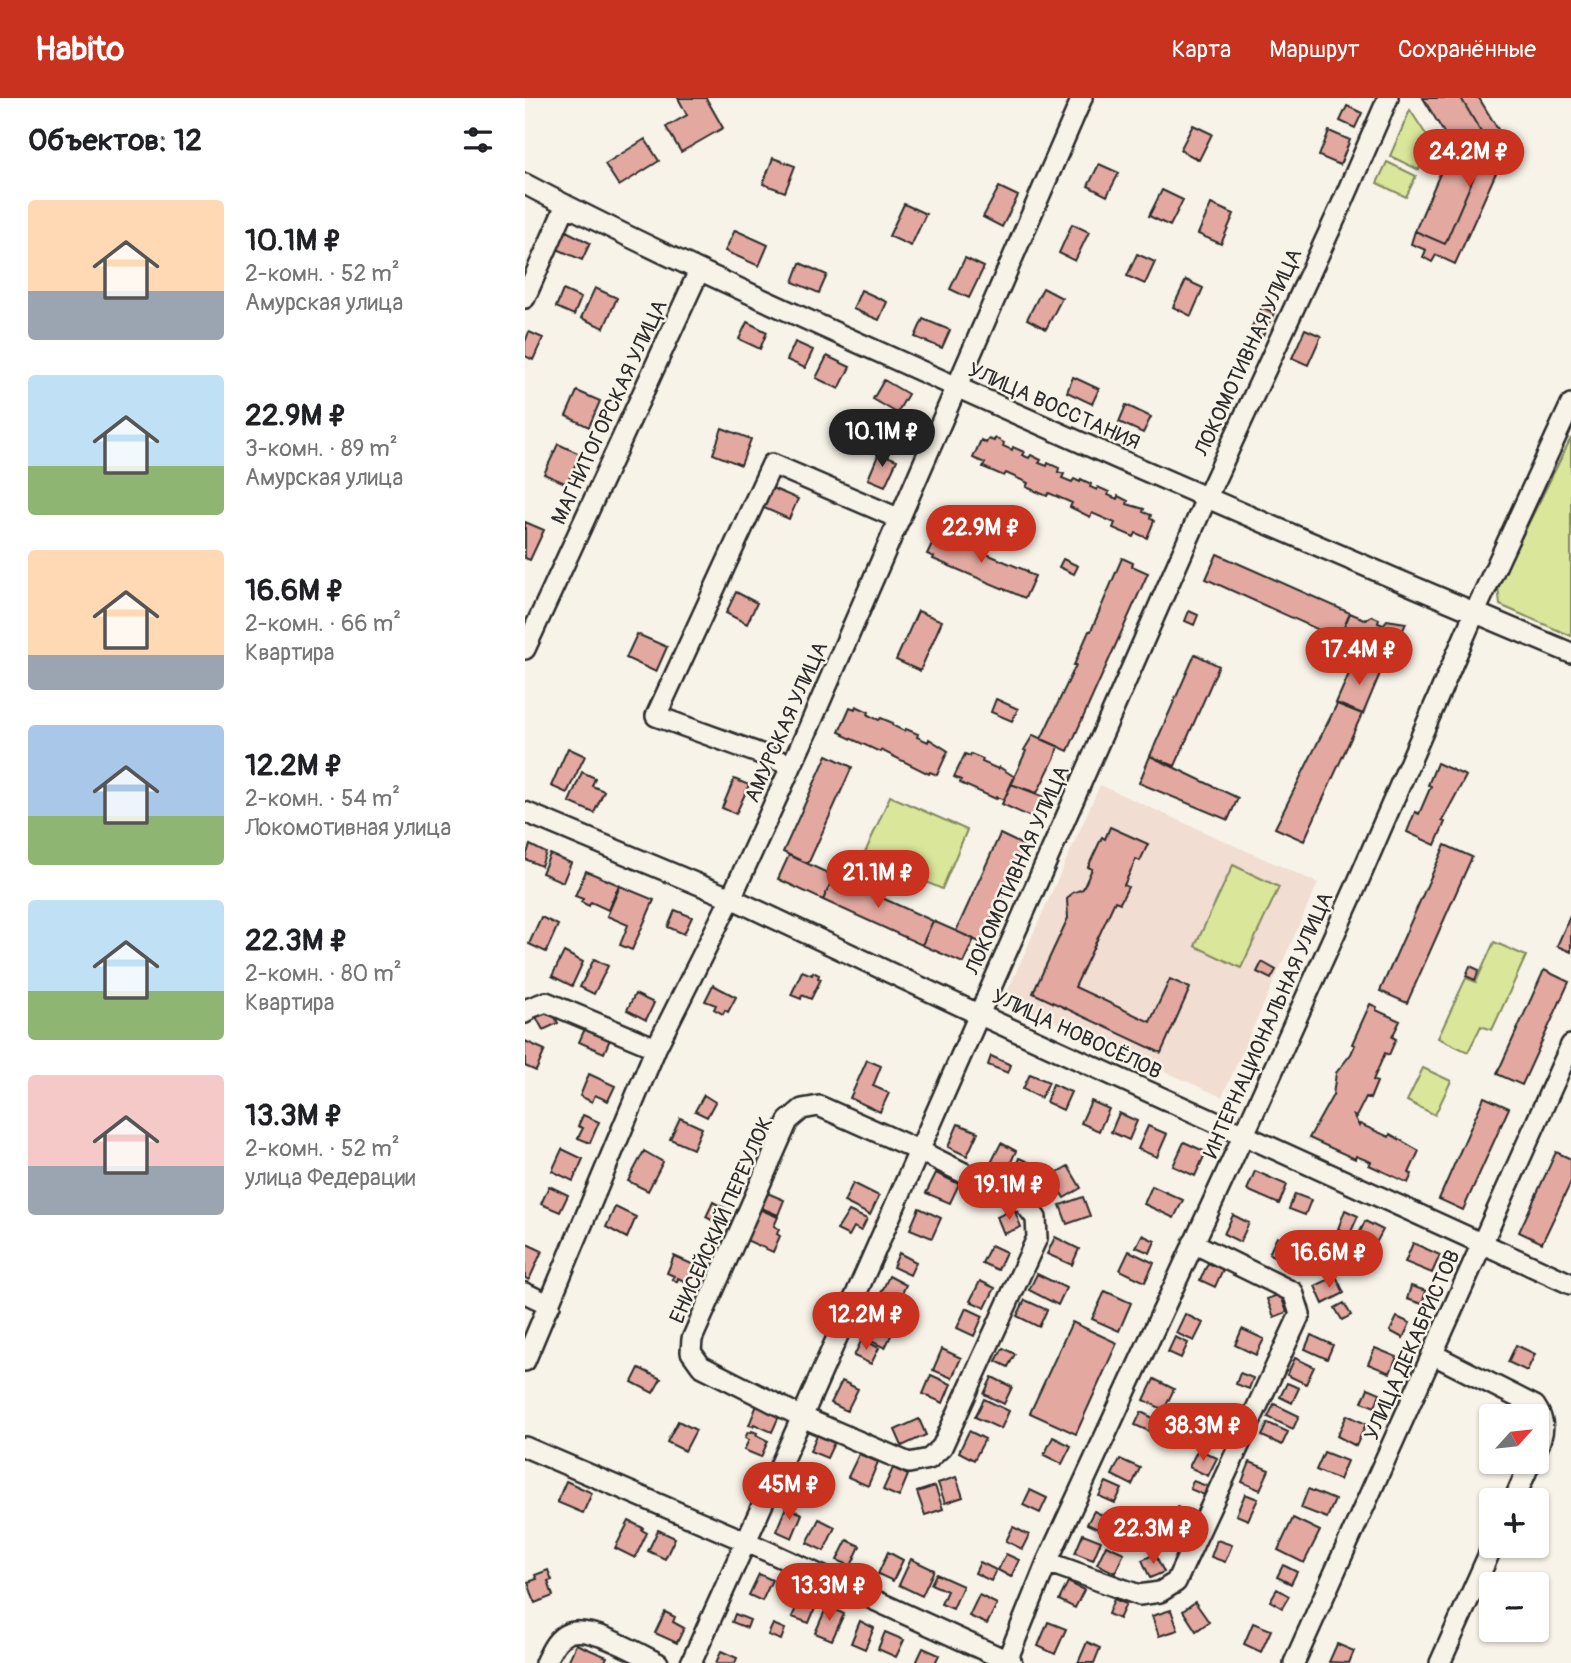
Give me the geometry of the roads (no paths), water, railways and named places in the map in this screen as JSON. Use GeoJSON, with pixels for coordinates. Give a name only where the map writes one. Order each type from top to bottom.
{"type":"FeatureCollection","features":[{"type":"Feature","properties":{"kind":"street","name":"АМУРСКАЯ УЛИЦА"},"geometry":{"type":"LineString","coordinates":[[525,1361],[656,1048],[731,898],[791,765],[958,388],[1016,246],[1082,98]]}},
{"type":"Feature","properties":{"kind":"street","name":"ЛОКОМОТИВНАЯ УЛИЦА"},"geometry":{"type":"LineString","coordinates":[[691,1663],[1206,499],[1388,98]]}},
{"type":"Feature","properties":{"kind":"street","name":"УЛИЦА ВОССТАНИЯ"},"geometry":{"type":"LineString","coordinates":[[527,189],[566,205],[699,271],[1206,499],[1571,653]]}},
{"type":"Feature","properties":{"kind":"street"},"geometry":{"type":"LineString","coordinates":[[525,298],[566,205]]}},
{"type":"Feature","properties":{"kind":"street","name":"МАГНИТОГОРСКАЯ УЛИЦА"},"geometry":{"type":"LineString","coordinates":[[525,649],[699,271]]}},
{"type":"Feature","properties":{"kind":"street","name":"ИНТЕРНАЦИОНАЛЬНАЯ УЛИЦА"},"geometry":{"type":"LineString","coordinates":[[1008,1662],[1047,1562],[1244,1135],[1475,612],[1571,404]]}},
{"type":"Feature","properties":{"kind":"street"},"geometry":{"type":"LineString","coordinates":[[791,765],[656,716],[772,464],[900,519]]}},
{"type":"Feature","properties":{"kind":"street","name":"УЛИЦА НОВОСЁЛОВ"},"geometry":{"type":"LineString","coordinates":[[525,812],[731,898],[978,1014],[1571,1284]]}},
{"type":"Feature","properties":{"kind":"street"},"geometry":{"type":"LineString","coordinates":[[525,1013],[527,1009],[546,1002],[656,1048]]}},
{"type":"Feature","properties":{"kind":"street","name":"УЛИЦА ДЕКАБРИСТОВ"},"geometry":{"type":"LineString","coordinates":[[1294,1663],[1571,1045]]}},
{"type":"Feature","properties":{"kind":"street","name":"ЕНИСЕЙСКИЙ ПЕРЕУЛОК"},"geometry":{"type":"LineString","coordinates":[[819,1106],[918,1150],[1024,1203],[1036,1219],[1037,1238],[942,1447],[929,1459],[909,1463],[802,1417],[701,1366],[691,1352],[692,1339],[788,1121],[802,1109],[819,1106]]}},
{"type":"Feature","properties":{"kind":"street"},"geometry":{"type":"LineString","coordinates":[[1047,1562],[1139,1595],[1160,1592],[1176,1582],[1300,1314],[1293,1292],[1193,1243]]}},
{"type":"Feature","properties":{"kind":"street"},"geometry":{"type":"LineString","coordinates":[[525,1293],[550,1305]]}},
{"type":"Feature","properties":{"kind":"street"},"geometry":{"type":"LineString","coordinates":[[1432,1354],[1531,1404]]}},
{"type":"Feature","properties":{"kind":"street"},"geometry":{"type":"LineString","coordinates":[[525,1447],[745,1541],[1008,1662]]}},
{"type":"Feature","properties":{"kind":"street"},"geometry":{"type":"LineString","coordinates":[[1440,1663],[1487,1558]]}},
{"type":"Feature","properties":{"kind":"street"},"geometry":{"type":"LineString","coordinates":[[545,1663],[553,1645],[569,1633],[590,1632],[658,1663]]}}]}
